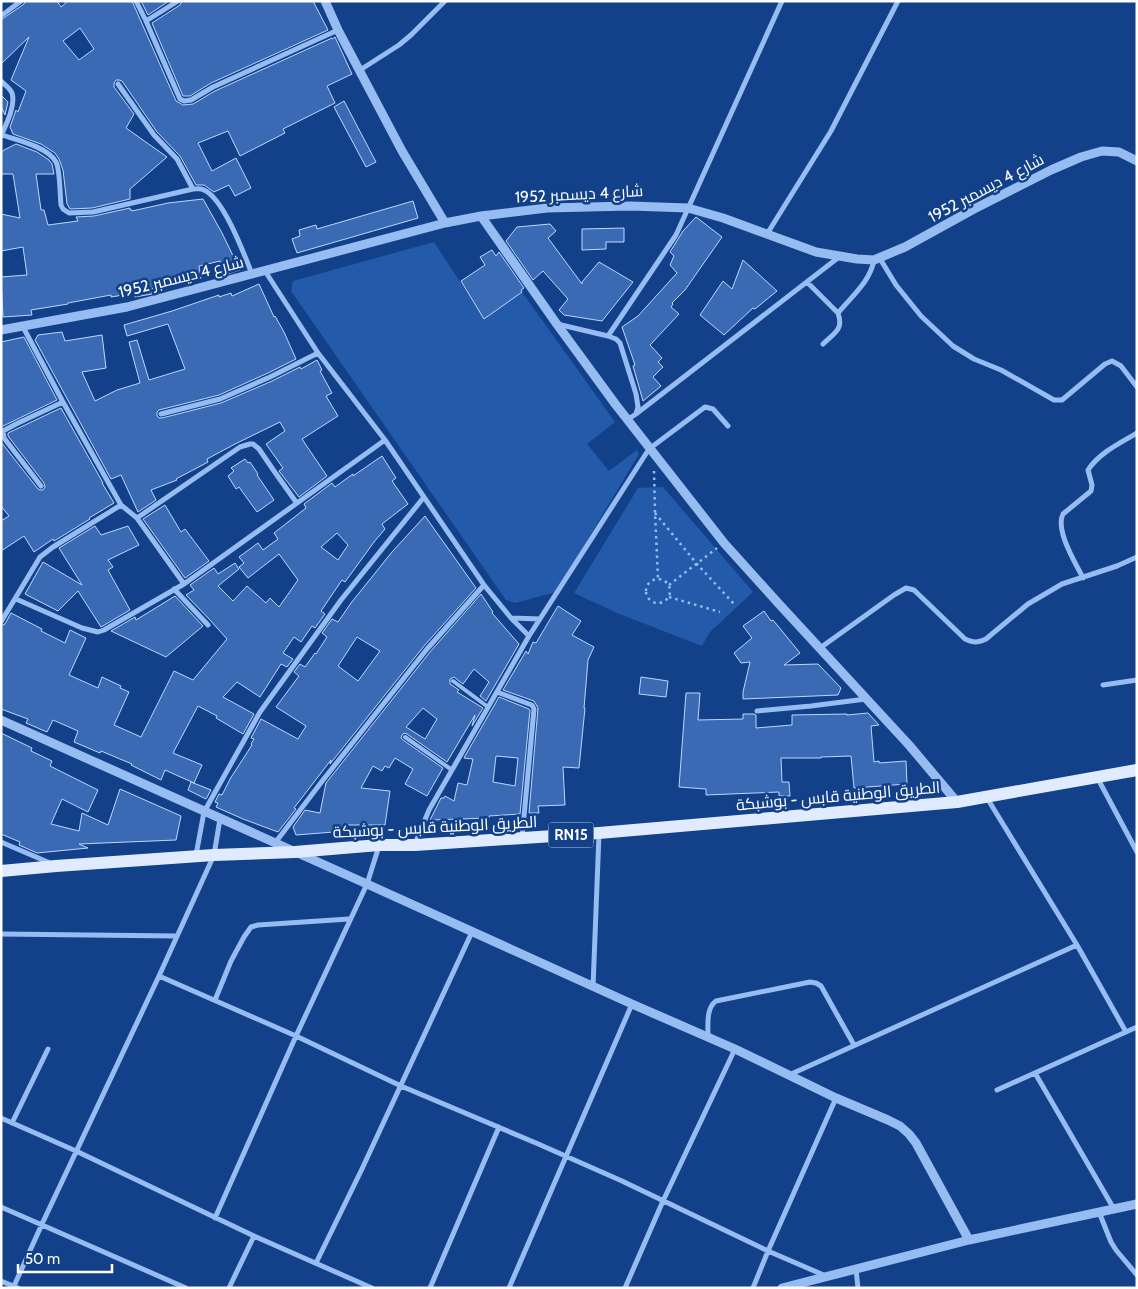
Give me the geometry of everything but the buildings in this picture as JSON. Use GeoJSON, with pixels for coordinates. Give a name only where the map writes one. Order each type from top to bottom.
{"type":"FeatureCollection","features":[{"type":"Feature","properties":{"kind":"main road","name":"الطريق الوطنية قابس - بوشبكة"},"geometry":{"type":"LineString","coordinates":[[1,871],[214,855],[295,852],[379,845],[415,845],[599,833],[956,802],[1137,770]]}},
{"type":"Feature","properties":{"kind":"street"},"geometry":{"type":"LineString","coordinates":[[1,16],[21,1]]}},
{"type":"Feature","properties":{"kind":"street"},"geometry":{"type":"LineString","coordinates":[[136,1],[180,99],[186,102],[213,87],[338,30]]}},
{"type":"Feature","properties":{"kind":"street"},"geometry":{"type":"LineString","coordinates":[[146,21],[178,1]]}},
{"type":"Feature","properties":{"kind":"street"},"geometry":{"type":"LineString","coordinates":[[325,1],[338,30],[402,151],[445,223]]}},
{"type":"Feature","properties":{"kind":"street"},"geometry":{"type":"LineString","coordinates":[[360,70],[399,45],[445,1]]}},
{"type":"Feature","properties":{"kind":"street"},"geometry":{"type":"LineString","coordinates":[[608,336],[676,235],[782,1]]}},
{"type":"Feature","properties":{"kind":"street"},"geometry":{"type":"LineString","coordinates":[[767,234],[831,131],[898,1]]}},
{"type":"Feature","properties":{"kind":"street"},"geometry":{"type":"LineString","coordinates":[[1,81],[10,90],[12,96],[12,106],[1,135],[44,150],[52,157],[57,163],[63,209],[69,213],[93,212],[193,189],[205,190],[221,206],[252,274]]}},
{"type":"Feature","properties":{"kind":"street"},"geometry":{"type":"LineString","coordinates":[[118,84],[154,135],[177,159],[193,189]]}},
{"type":"Feature","properties":{"kind":"street","name":"شارع 4 ديسمبر 1952"},"geometry":{"type":"LineString","coordinates":[[1,330],[128,307],[445,223],[481,216],[556,208],[630,206],[688,208],[723,218],[816,252],[857,259],[877,258],[905,247],[974,209],[1081,157],[1102,151],[1119,152],[1137,161]]}},
{"type":"Feature","properties":{"kind":"street"},"geometry":{"type":"LineString","coordinates":[[481,216],[627,420],[724,543],[910,745],[956,802]]}},
{"type":"Feature","properties":{"kind":"street"},"geometry":{"type":"LineString","coordinates":[[627,420],[840,257]]}},
{"type":"Feature","properties":{"kind":"street"},"geometry":{"type":"LineString","coordinates":[[838,313],[865,283],[877,258]]}},
{"type":"Feature","properties":{"kind":"street"},"geometry":{"type":"LineString","coordinates":[[877,258],[921,316],[953,346],[974,360],[1001,370],[1054,400],[1062,400],[1110,361],[1121,366],[1137,387]]}},
{"type":"Feature","properties":{"kind":"street"},"geometry":{"type":"LineString","coordinates":[[265,271],[318,353],[385,440],[484,585],[511,618],[529,636]]}},
{"type":"Feature","properties":{"kind":"street"},"geometry":{"type":"LineString","coordinates":[[807,282],[838,313],[841,322],[839,327],[823,344]]}},
{"type":"Feature","properties":{"kind":"street"},"geometry":{"type":"LineString","coordinates":[[556,323],[608,336],[620,343],[636,394],[638,407],[636,414]]}},
{"type":"Feature","properties":{"kind":"street"},"geometry":{"type":"LineString","coordinates":[[23,327],[120,505],[137,518],[184,584]]}},
{"type":"Feature","properties":{"kind":"street"},"geometry":{"type":"LineString","coordinates":[[161,414],[220,398],[270,377],[318,353]]}},
{"type":"Feature","properties":{"kind":"street"},"geometry":{"type":"LineString","coordinates":[[41,486],[4,438],[4,431],[63,402]]}},
{"type":"Feature","properties":{"kind":"street"},"geometry":{"type":"LineString","coordinates":[[415,845],[429,810],[529,636],[651,452],[705,407],[713,409],[728,426]]}},
{"type":"Feature","properties":{"kind":"street"},"geometry":{"type":"LineString","coordinates":[[1083,578],[1068,546],[1062,529],[1061,518],[1063,514],[1091,491],[1092,485],[1088,470],[1091,464],[1137,433]]}},
{"type":"Feature","properties":{"kind":"street"},"geometry":{"type":"LineString","coordinates":[[16,599],[82,628],[98,632],[104,630],[184,584],[385,440]]}},
{"type":"Feature","properties":{"kind":"street"},"geometry":{"type":"LineString","coordinates":[[137,518],[240,447],[250,444],[260,449],[296,502]]}},
{"type":"Feature","properties":{"kind":"street"},"geometry":{"type":"LineString","coordinates":[[196,857],[204,812],[260,712],[341,600],[424,497]]}},
{"type":"Feature","properties":{"kind":"street"},"geometry":{"type":"LineString","coordinates":[[1,622],[40,557],[120,505]]}},
{"type":"Feature","properties":{"kind":"street"},"geometry":{"type":"LineString","coordinates":[[820,648],[906,588],[918,594],[965,639],[978,643],[986,639],[1028,604],[1062,584],[1117,566],[1137,557]]}},
{"type":"Feature","properties":{"kind":"street"},"geometry":{"type":"LineString","coordinates":[[275,843],[427,649],[484,585]]}},
{"type":"Feature","properties":{"kind":"street"},"geometry":{"type":"LineString","coordinates":[[174,589],[208,625]]}},
{"type":"Feature","properties":{"kind":"street"},"geometry":{"type":"LineString","coordinates":[[511,618],[540,619]]}},
{"type":"Feature","properties":{"kind":"street"},"geometry":{"type":"LineString","coordinates":[[1103,685],[1137,680]]}},
{"type":"Feature","properties":{"kind":"street"},"geometry":{"type":"LineString","coordinates":[[497,692],[529,704],[534,709],[522,838]]}},
{"type":"Feature","properties":{"kind":"street"},"geometry":{"type":"LineString","coordinates":[[757,711],[867,699]]}},
{"type":"Feature","properties":{"kind":"street"},"geometry":{"type":"LineString","coordinates":[[1,720],[735,1049],[836,1098],[900,1126],[916,1143],[969,1240]]}},
{"type":"Feature","properties":{"kind":"street"},"geometry":{"type":"LineString","coordinates":[[1097,776],[1137,852]]}},
{"type":"Feature","properties":{"kind":"street"},"geometry":{"type":"LineString","coordinates":[[986,797],[1077,945],[1126,1032]]}},
{"type":"Feature","properties":{"kind":"street"},"geometry":{"type":"LineString","coordinates":[[1,1280],[16,1287],[42,1224],[214,855],[220,819]]}},
{"type":"Feature","properties":{"kind":"street"},"geometry":{"type":"LineString","coordinates":[[593,986],[599,833]]}},
{"type":"Feature","properties":{"kind":"street"},"geometry":{"type":"LineString","coordinates":[[1,842],[56,866]]}},
{"type":"Feature","properties":{"kind":"street"},"geometry":{"type":"LineString","coordinates":[[215,1218],[366,884],[379,845]]}},
{"type":"Feature","properties":{"kind":"street"},"geometry":{"type":"LineString","coordinates":[[214,1000],[231,961],[251,928],[258,925],[350,918]]}},
{"type":"Feature","properties":{"kind":"street"},"geometry":{"type":"LineString","coordinates":[[316,1263],[472,932]]}},
{"type":"Feature","properties":{"kind":"street"},"geometry":{"type":"LineString","coordinates":[[1,934],[177,936]]}},
{"type":"Feature","properties":{"kind":"street"},"geometry":{"type":"LineString","coordinates":[[789,1075],[1077,945]]}},
{"type":"Feature","properties":{"kind":"street"},"geometry":{"type":"LineString","coordinates":[[159,976],[296,1036],[400,1086],[566,1157],[768,1251],[827,1276]]}},
{"type":"Feature","properties":{"kind":"street"},"geometry":{"type":"LineString","coordinates":[[708,1037],[711,1006],[716,1001],[810,982],[821,986],[854,1046]]}},
{"type":"Feature","properties":{"kind":"street"},"geometry":{"type":"LineString","coordinates":[[509,1288],[632,1004]]}},
{"type":"Feature","properties":{"kind":"street"},"geometry":{"type":"LineString","coordinates":[[997,1090],[1137,1027]]}},
{"type":"Feature","properties":{"kind":"street"},"geometry":{"type":"LineString","coordinates":[[12,1122],[48,1049]]}},
{"type":"Feature","properties":{"kind":"street"},"geometry":{"type":"LineString","coordinates":[[624,1288],[735,1049]]}},
{"type":"Feature","properties":{"kind":"street"},"geometry":{"type":"LineString","coordinates":[[1035,1073],[1114,1209]]}},
{"type":"Feature","properties":{"kind":"street"},"geometry":{"type":"LineString","coordinates":[[753,1288],[836,1098]]}},
{"type":"Feature","properties":{"kind":"street"},"geometry":{"type":"LineString","coordinates":[[1,1118],[76,1151],[254,1236],[372,1288]]}},
{"type":"Feature","properties":{"kind":"street"},"geometry":{"type":"LineString","coordinates":[[430,1288],[499,1128]]}},
{"type":"Feature","properties":{"kind":"street"},"geometry":{"type":"LineString","coordinates":[[782,1288],[969,1240],[1137,1204]]}},
{"type":"Feature","properties":{"kind":"street"},"geometry":{"type":"LineString","coordinates":[[1,1207],[186,1288]]}},
{"type":"Feature","properties":{"kind":"street"},"geometry":{"type":"LineString","coordinates":[[1099,1212],[1111,1242],[1137,1275]]}},
{"type":"Feature","properties":{"kind":"street"},"geometry":{"type":"LineString","coordinates":[[229,1288],[254,1236]]}},
{"type":"Feature","properties":{"kind":"street"},"geometry":{"type":"LineString","coordinates":[[856,1269],[858,1288]]}},
{"type":"Feature","properties":{"kind":"lane"},"geometry":{"type":"LineString","coordinates":[[453,681],[488,707]]}},
{"type":"Feature","properties":{"kind":"lane"},"geometry":{"type":"LineString","coordinates":[[405,737],[452,770]]}},
{"type":"Feature","properties":{"kind":"path"},"geometry":{"type":"LineString","coordinates":[[651,452],[658,579]]}},
{"type":"Feature","properties":{"kind":"path"},"geometry":{"type":"LineString","coordinates":[[655,512],[697,564],[734,604]]}},
{"type":"Feature","properties":{"kind":"path"},"geometry":{"type":"LineString","coordinates":[[669,586],[724,543]]}},
{"type":"Feature","properties":{"kind":"path"},"geometry":{"type":"LineString","coordinates":[[658,579],[669,586],[670,593],[663,602],[657,603],[648,597],[647,591],[648,584],[658,579]]}},
{"type":"Feature","properties":{"kind":"path"},"geometry":{"type":"LineString","coordinates":[[668,597],[720,612]]}},
{"type":"Feature","properties":{"kind":"shaded area"},"geometry":{"type":"Polygon","coordinates":[[[434,242],[484,318],[522,292],[615,422],[587,444],[609,471],[637,450],[639,454],[556,592],[515,603],[506,600],[291,291],[293,281],[434,242]]]}},
{"type":"Feature","properties":{"kind":"shaded area"},"geometry":{"type":"Polygon","coordinates":[[[663,487],[753,592],[710,632],[702,646],[617,613],[574,593],[638,488],[663,487]]]}}]}
